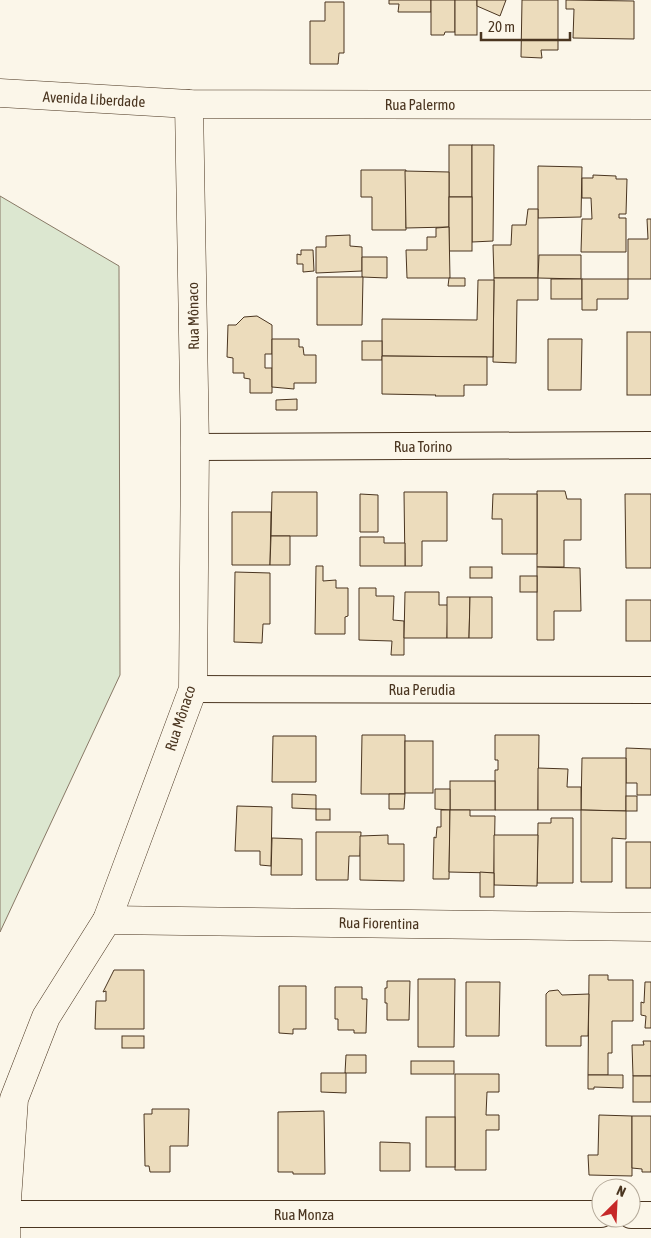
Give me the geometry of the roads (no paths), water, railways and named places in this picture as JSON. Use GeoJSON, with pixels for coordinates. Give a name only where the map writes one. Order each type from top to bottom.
{"type":"FeatureCollection","features":[{"type":"Feature","properties":{"kind":"street","name":"Avenida Liberdade"},"geometry":{"type":"LineString","coordinates":[[0,93],[189,104]]}},
{"type":"Feature","properties":{"kind":"street","name":"Rua Palermo"},"geometry":{"type":"LineString","coordinates":[[189,104],[651,105]]}},
{"type":"Feature","properties":{"kind":"street","name":"Rua Mônaco"},"geometry":{"type":"LineString","coordinates":[[6,1226],[14,1099],[46,1016],[107,920],[193,689],[195,447],[189,104]]}},
{"type":"Feature","properties":{"kind":"street","name":"Rua Torino"},"geometry":{"type":"LineString","coordinates":[[195,447],[651,446]]}},
{"type":"Feature","properties":{"kind":"street","name":"Rua Perudia"},"geometry":{"type":"LineString","coordinates":[[193,689],[651,690]]}},
{"type":"Feature","properties":{"kind":"street","name":"Rua Fiorentina"},"geometry":{"type":"LineString","coordinates":[[107,920],[651,927]]}},
{"type":"Feature","properties":{"kind":"street","name":"Rua Monza"},"geometry":{"type":"LineString","coordinates":[[6,1226],[591,1214]]}}]}
